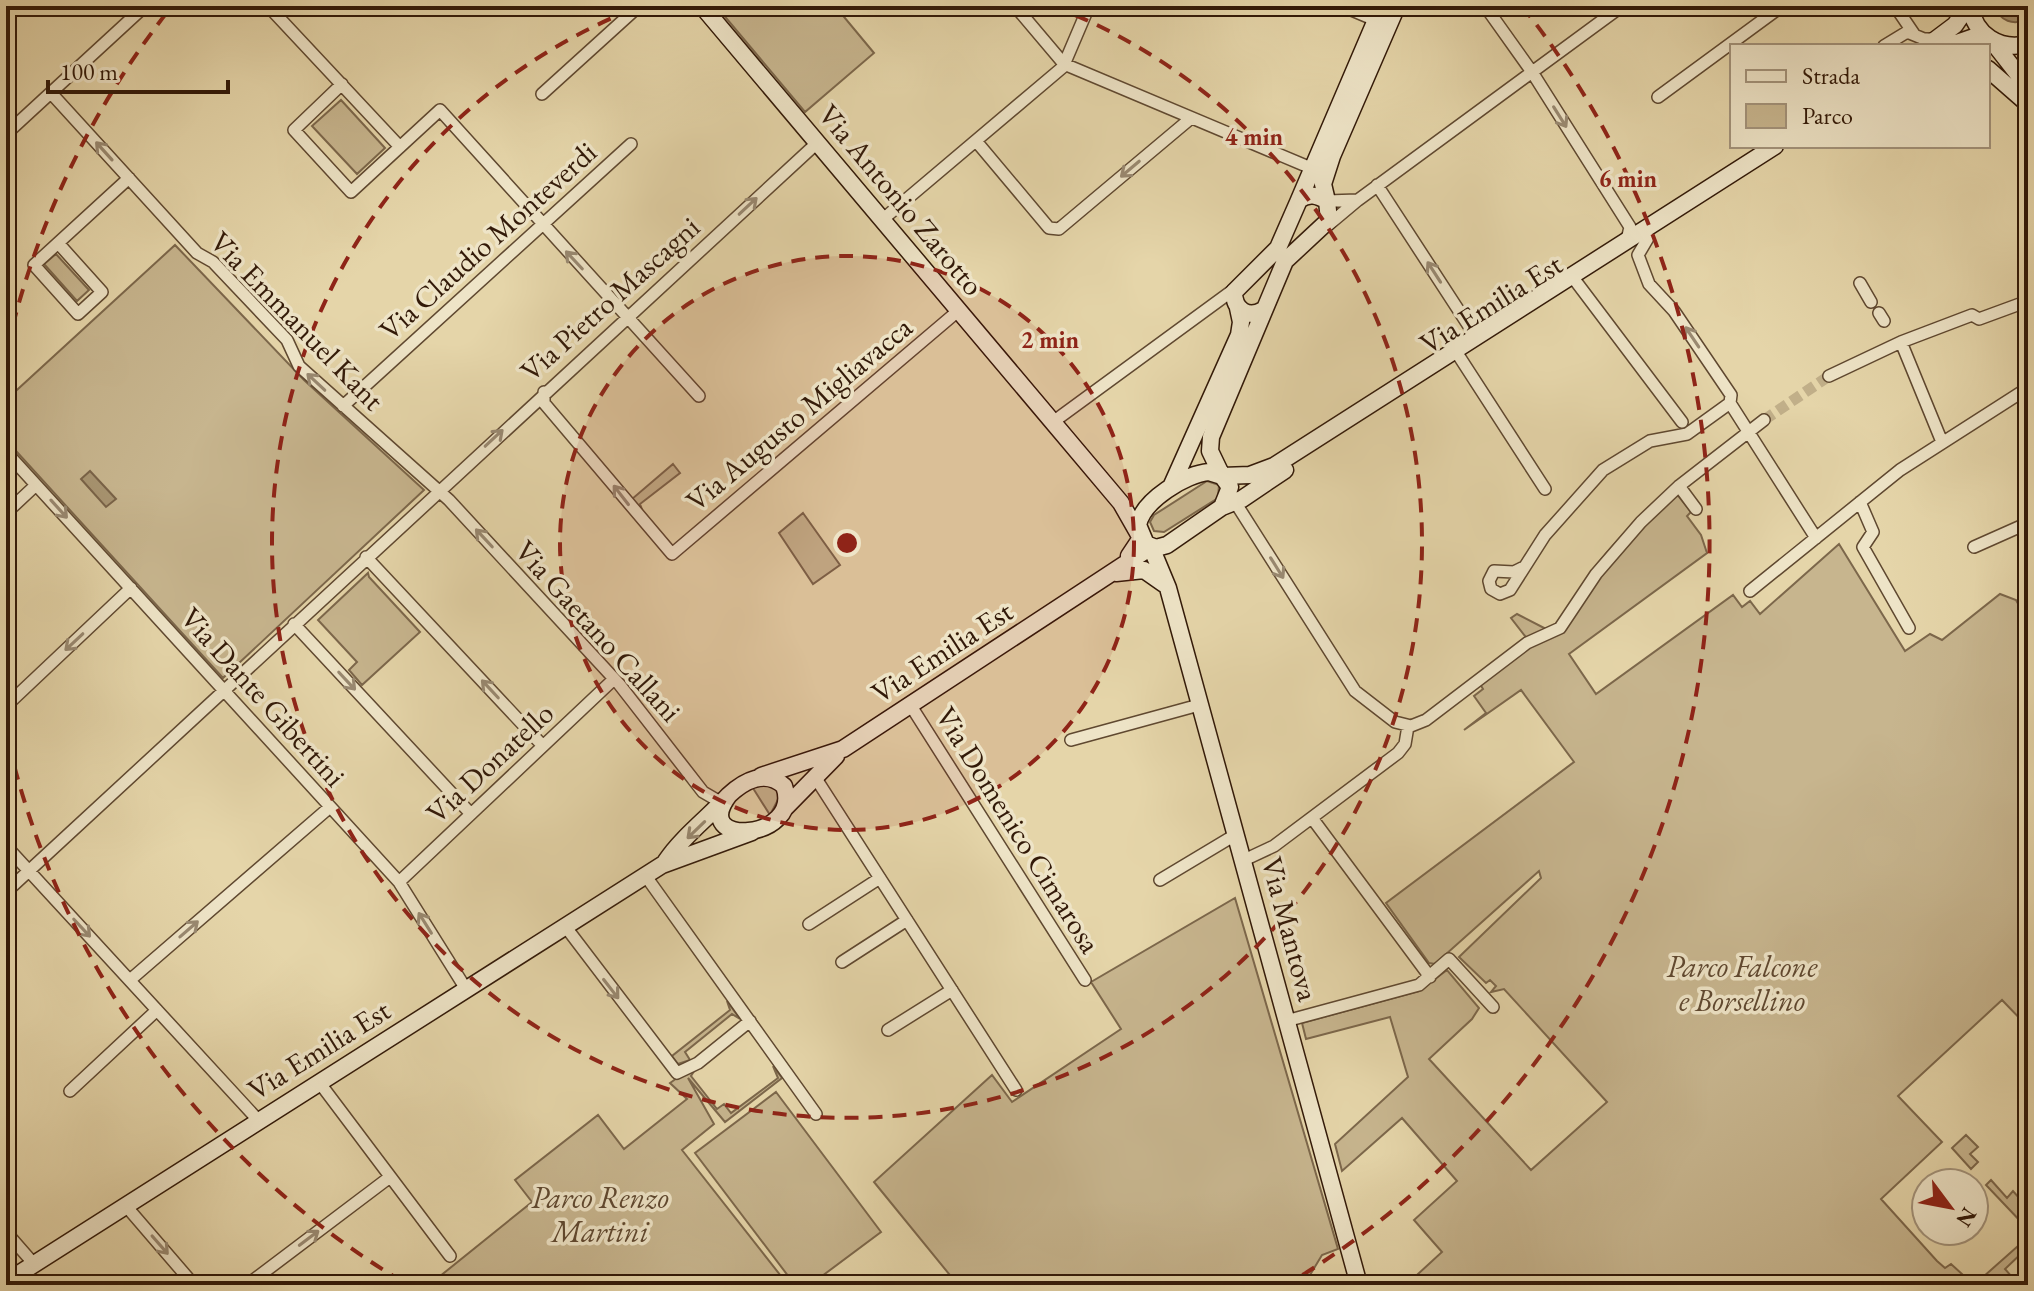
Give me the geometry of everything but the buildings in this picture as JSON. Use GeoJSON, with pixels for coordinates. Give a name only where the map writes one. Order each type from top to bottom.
{"type":"FeatureCollection","features":[{"type":"Feature","properties":{"kind":"main road","name":"Via Antonio Zarotto"},"geometry":{"type":"LineString","coordinates":[[702,6],[882,220],[953,315],[1053,422],[1121,503],[1146,542]]}},
{"type":"Feature","properties":{"kind":"main road"},"geometry":{"type":"LineString","coordinates":[[1146,542],[1140,516],[1162,495],[1181,469],[1239,335],[1241,322],[1234,292],[1278,248],[1311,168],[1382,17],[1397,6]]}},
{"type":"Feature","properties":{"kind":"main road"},"geometry":{"type":"LineString","coordinates":[[1946,41],[1969,6]]}},
{"type":"Feature","properties":{"kind":"main road"},"geometry":{"type":"LineString","coordinates":[[1969,6],[1975,23],[2028,87]]}},
{"type":"Feature","properties":{"kind":"main road"},"geometry":{"type":"LineString","coordinates":[[1228,505],[1230,487],[1213,458],[1210,441],[1279,273],[1290,254],[1329,220],[1323,184],[1382,17]]}},
{"type":"Feature","properties":{"kind":"main road"},"geometry":{"type":"LineString","coordinates":[[1921,40],[1946,41],[1970,37],[1990,39],[2010,46],[2028,44]]}},
{"type":"Feature","properties":{"kind":"main road"},"geometry":{"type":"LineString","coordinates":[[1990,71],[2028,104]]}},
{"type":"Feature","properties":{"kind":"main road","name":"Via Emilia Est"},"geometry":{"type":"LineString","coordinates":[[6,1282],[645,875],[662,865],[769,824],[843,749],[1111,574],[1146,542],[1162,547],[1173,542],[1574,279],[1626,240],[1772,148]]}},
{"type":"Feature","properties":{"kind":"main road","name":"Via Emilia Est"},"geometry":{"type":"LineString","coordinates":[[1162,495],[1200,473],[1250,475],[1269,469],[1458,354],[1476,337],[1648,238],[1786,148]]}},
{"type":"Feature","properties":{"kind":"main road"},"geometry":{"type":"LineString","coordinates":[[1299,200],[1315,196],[1327,201]]}},
{"type":"Feature","properties":{"kind":"main road"},"geometry":{"type":"LineString","coordinates":[[1237,307],[1253,314],[1263,310]]}},
{"type":"Feature","properties":{"kind":"main road"},"geometry":{"type":"LineString","coordinates":[[1121,503],[1144,504],[1162,495]]}},
{"type":"Feature","properties":{"kind":"main road","name":"Via Mantova"},"geometry":{"type":"LineString","coordinates":[[1146,542],[1168,588]]}},
{"type":"Feature","properties":{"kind":"main road","name":"Via Mantova"},"geometry":{"type":"LineString","coordinates":[[1173,542],[1166,562],[1168,588],[1359,1285]]}},
{"type":"Feature","properties":{"kind":"main road"},"geometry":{"type":"LineString","coordinates":[[1111,574],[1144,570],[1168,588]]}},
{"type":"Feature","properties":{"kind":"main road","name":"Via Emilia Est"},"geometry":{"type":"LineString","coordinates":[[662,865],[726,799],[761,776],[843,749]]}},
{"type":"Feature","properties":{"kind":"main road"},"geometry":{"type":"LineString","coordinates":[[761,776],[784,786],[787,798],[783,811]]}},
{"type":"Feature","properties":{"kind":"main road"},"geometry":{"type":"LineString","coordinates":[[726,799],[721,806],[723,825],[735,833],[752,832]]}},
{"type":"Feature","properties":{"kind":"street"},"geometry":{"type":"LineString","coordinates":[[6,134],[145,6]]}},
{"type":"Feature","properties":{"kind":"street"},"geometry":{"type":"LineString","coordinates":[[268,6],[400,147]]}},
{"type":"Feature","properties":{"kind":"street"},"geometry":{"type":"LineString","coordinates":[[542,94],[639,6]]}},
{"type":"Feature","properties":{"kind":"street"},"geometry":{"type":"LineString","coordinates":[[1015,6],[1064,64],[1311,168]]}},
{"type":"Feature","properties":{"kind":"street"},"geometry":{"type":"LineString","coordinates":[[882,220],[1064,64],[1089,6]]}},
{"type":"Feature","properties":{"kind":"street"},"geometry":{"type":"LineString","coordinates":[[1342,6],[1382,17]]}},
{"type":"Feature","properties":{"kind":"street"},"geometry":{"type":"LineString","coordinates":[[1485,6],[1532,72],[1630,226],[1631,234],[1626,240]]}},
{"type":"Feature","properties":{"kind":"street"},"geometry":{"type":"LineString","coordinates":[[1319,231],[1622,6]]}},
{"type":"Feature","properties":{"kind":"street"},"geometry":{"type":"LineString","coordinates":[[1730,44],[1782,6]]}},
{"type":"Feature","properties":{"kind":"street"},"geometry":{"type":"LineString","coordinates":[[1895,6],[1921,40]]}},
{"type":"Feature","properties":{"kind":"street"},"geometry":{"type":"LineString","coordinates":[[1887,44],[1905,33],[1921,40]]}},
{"type":"Feature","properties":{"kind":"street"},"geometry":{"type":"LineString","coordinates":[[1658,97],[1730,44]]}},
{"type":"Feature","properties":{"kind":"street"},"geometry":{"type":"LineString","coordinates":[[342,84],[294,130],[351,192],[440,110],[699,396]]}},
{"type":"Feature","properties":{"kind":"street","name":"Via Emmanuel Kant"},"geometry":{"type":"LineString","coordinates":[[51,93],[197,253],[213,262],[287,340],[299,366],[437,491]]}},
{"type":"Feature","properties":{"kind":"street"},"geometry":{"type":"LineString","coordinates":[[976,141],[1049,228],[1059,229],[1190,119]]}},
{"type":"Feature","properties":{"kind":"street","name":"Via Pietro Mascagni"},"geometry":{"type":"LineString","coordinates":[[6,892],[817,143]]}},
{"type":"Feature","properties":{"kind":"street","name":"Via Claudio Monteverdi"},"geometry":{"type":"LineString","coordinates":[[343,406],[631,144]]}},
{"type":"Feature","properties":{"kind":"street"},"geometry":{"type":"LineString","coordinates":[[58,243],[102,292],[78,314],[34,265],[58,243],[129,178]]}},
{"type":"Feature","properties":{"kind":"street"},"geometry":{"type":"LineString","coordinates":[[1377,185],[1476,337]]}},
{"type":"Feature","properties":{"kind":"street"},"geometry":{"type":"LineString","coordinates":[[1327,201],[1358,200]]}},
{"type":"Feature","properties":{"kind":"street"},"geometry":{"type":"LineString","coordinates":[[1648,238],[1639,248],[1639,265],[1731,395],[1730,403],[1816,538]]}},
{"type":"Feature","properties":{"kind":"street"},"geometry":{"type":"LineString","coordinates":[[1574,279],[1682,422]]}},
{"type":"Feature","properties":{"kind":"street"},"geometry":{"type":"LineString","coordinates":[[1860,283],[1871,302]]}},
{"type":"Feature","properties":{"kind":"street"},"geometry":{"type":"LineString","coordinates":[[1053,422],[1239,285]]}},
{"type":"Feature","properties":{"kind":"street"},"geometry":{"type":"LineString","coordinates":[[1829,376],[1901,342],[1972,315],[1979,319],[2028,301]]}},
{"type":"Feature","properties":{"kind":"street"},"geometry":{"type":"LineString","coordinates":[[1214,306],[1237,307]]}},
{"type":"Feature","properties":{"kind":"street","name":"Via Augusto Migliavacca"},"geometry":{"type":"LineString","coordinates":[[544,392],[544,403],[672,554],[953,315]]}},
{"type":"Feature","properties":{"kind":"street"},"geometry":{"type":"LineString","coordinates":[[1901,342],[1942,442]]}},
{"type":"Feature","properties":{"kind":"street"},"geometry":{"type":"LineString","coordinates":[[1458,354],[1545,489]]}},
{"type":"Feature","properties":{"kind":"street"},"geometry":{"type":"LineString","coordinates":[[1750,591],[1860,502],[1942,442],[2028,388]]}},
{"type":"Feature","properties":{"kind":"street"},"geometry":{"type":"LineString","coordinates":[[1522,568],[1554,523],[1603,470],[1650,441],[1687,434],[1730,403]]}},
{"type":"Feature","properties":{"kind":"street"},"geometry":{"type":"LineString","coordinates":[[1228,505],[1353,689],[1387,717],[1408,726],[1426,720],[1527,643],[1560,628],[1617,547],[1679,486],[1764,420]]}},
{"type":"Feature","properties":{"kind":"street","name":"Via Dante Gibertini"},"geometry":{"type":"LineString","coordinates":[[6,452],[399,882],[466,989]]}},
{"type":"Feature","properties":{"kind":"street"},"geometry":{"type":"LineString","coordinates":[[6,513],[36,485]]}},
{"type":"Feature","properties":{"kind":"street"},"geometry":{"type":"LineString","coordinates":[[1679,486],[1696,509]]}},
{"type":"Feature","properties":{"kind":"street","name":"Via Gaetano Callani"},"geometry":{"type":"LineString","coordinates":[[437,491],[614,679],[703,792],[726,799]]}},
{"type":"Feature","properties":{"kind":"street"},"geometry":{"type":"LineString","coordinates":[[1860,502],[1873,532],[1863,547],[1909,628]]}},
{"type":"Feature","properties":{"kind":"street"},"geometry":{"type":"LineString","coordinates":[[1974,547],[2028,523]]}},
{"type":"Feature","properties":{"kind":"street"},"geometry":{"type":"LineString","coordinates":[[366,557],[543,746]]}},
{"type":"Feature","properties":{"kind":"street"},"geometry":{"type":"LineString","coordinates":[[6,706],[131,588]]}},
{"type":"Feature","properties":{"kind":"street"},"geometry":{"type":"LineString","coordinates":[[294,624],[471,814]]}},
{"type":"Feature","properties":{"kind":"street","name":"Via Donatello"},"geometry":{"type":"LineString","coordinates":[[399,882],[614,679]]}},
{"type":"Feature","properties":{"kind":"street"},"geometry":{"type":"LineString","coordinates":[[1071,740],[1199,705]]}},
{"type":"Feature","properties":{"kind":"street","name":"Via Domenico Cimarosa"},"geometry":{"type":"LineString","coordinates":[[911,706],[1085,980]]}},
{"type":"Feature","properties":{"kind":"street"},"geometry":{"type":"LineString","coordinates":[[1242,861],[1264,852],[1401,751],[1408,726]]}},
{"type":"Feature","properties":{"kind":"street"},"geometry":{"type":"LineString","coordinates":[[815,777],[1016,1090]]}},
{"type":"Feature","properties":{"kind":"street"},"geometry":{"type":"LineString","coordinates":[[130,980],[330,807]]}},
{"type":"Feature","properties":{"kind":"street"},"geometry":{"type":"LineString","coordinates":[[1312,818],[1430,977]]}},
{"type":"Feature","properties":{"kind":"street"},"geometry":{"type":"LineString","coordinates":[[1160,880],[1235,835]]}},
{"type":"Feature","properties":{"kind":"street"},"geometry":{"type":"LineString","coordinates":[[6,846],[259,1121]]}},
{"type":"Feature","properties":{"kind":"street"},"geometry":{"type":"LineString","coordinates":[[645,875],[816,1114]]}},
{"type":"Feature","properties":{"kind":"street"},"geometry":{"type":"LineString","coordinates":[[809,924],[880,878]]}},
{"type":"Feature","properties":{"kind":"street"},"geometry":{"type":"LineString","coordinates":[[842,962],[907,920]]}},
{"type":"Feature","properties":{"kind":"street"},"geometry":{"type":"LineString","coordinates":[[565,926],[677,1073],[698,1063],[750,1021]]}},
{"type":"Feature","properties":{"kind":"street"},"geometry":{"type":"LineString","coordinates":[[1286,1021],[1413,987],[1430,977],[1449,959],[1493,1007]]}},
{"type":"Feature","properties":{"kind":"street"},"geometry":{"type":"LineString","coordinates":[[888,1030],[952,990]]}},
{"type":"Feature","properties":{"kind":"street"},"geometry":{"type":"LineString","coordinates":[[70,1091],[157,1010]]}},
{"type":"Feature","properties":{"kind":"street"},"geometry":{"type":"LineString","coordinates":[[319,1082],[450,1256]]}},
{"type":"Feature","properties":{"kind":"street"},"geometry":{"type":"LineString","coordinates":[[247,1285],[390,1177]]}},
{"type":"Feature","properties":{"kind":"street"},"geometry":{"type":"LineString","coordinates":[[126,1206],[194,1285]]}},
{"type":"Feature","properties":{"kind":"street"},"geometry":{"type":"LineString","coordinates":[[6,1232],[34,1264]]}},
{"type":"Feature","properties":{"kind":"green space"},"geometry":{"type":"Polygon","coordinates":[[[716,6],[835,6],[874,53],[805,112],[716,6]]]}},
{"type":"Feature","properties":{"kind":"green space"},"geometry":{"type":"Polygon","coordinates":[[[341,100],[385,148],[357,174],[312,126],[341,100]]]}},
{"type":"Feature","properties":{"kind":"green space"},"geometry":{"type":"Polygon","coordinates":[[[175,245],[304,380],[424,490],[223,678],[6,440],[6,400],[175,245]]]}},
{"type":"Feature","properties":{"kind":"green space"},"geometry":{"type":"Polygon","coordinates":[[[56,254],[89,290],[77,301],[44,264],[56,254]]]}},
{"type":"Feature","properties":{"kind":"green space"},"geometry":{"type":"Polygon","coordinates":[[[673,464],[680,473],[640,504],[643,512],[632,499],[673,464]]]}},
{"type":"Feature","properties":{"kind":"green space"},"geometry":{"type":"Polygon","coordinates":[[[1207,481],[1219,485],[1218,498],[1164,532],[1154,531],[1150,522],[1154,515],[1207,481]]]}},
{"type":"Feature","properties":{"kind":"green space","name":"Parco Falcone e Borsellino"},"geometry":{"type":"Polygon","coordinates":[[[1672,488],[1691,512],[1687,516],[1701,535],[1707,553],[1569,654],[1596,694],[1733,595],[1742,607],[1750,601],[1760,614],[1839,544],[1905,651],[1930,634],[1942,640],[2000,594],[2016,600],[2028,622],[2028,1027],[2002,1000],[1898,1096],[1942,1142],[1915,1167],[1910,1167],[1910,1172],[1881,1199],[1910,1231],[1910,1247],[1924,1247],[1945,1268],[1951,1264],[1974,1285],[1406,1285],[1442,1252],[1414,1220],[1457,1181],[1402,1118],[1342,1171],[1335,1144],[1408,1077],[1390,1017],[1306,1039],[1302,1023],[1419,991],[1447,970],[1479,1008],[1472,1019],[1429,1059],[1531,1170],[1607,1102],[1504,989],[1491,992],[1496,986],[1490,980],[1486,983],[1459,957],[1541,878],[1539,871],[1435,964],[1429,963],[1386,903],[1574,762],[1521,690],[1464,730],[1486,713],[1474,696],[1483,689],[1480,684],[1532,645],[1511,618],[1517,614],[1548,630],[1565,612],[1608,551],[1672,488]]]}},
{"type":"Feature","properties":{"kind":"green space"},"geometry":{"type":"Polygon","coordinates":[[[803,513],[840,565],[813,584],[779,533],[803,513]]]}},
{"type":"Feature","properties":{"kind":"green space"},"geometry":{"type":"Polygon","coordinates":[[[368,573],[420,632],[362,685],[349,670],[357,662],[318,620],[368,573]]]}},
{"type":"Feature","properties":{"kind":"green space"},"geometry":{"type":"Polygon","coordinates":[[[763,782],[782,792],[770,815],[751,785],[763,782]]]}},
{"type":"Feature","properties":{"kind":"green space"},"geometry":{"type":"Polygon","coordinates":[[[1235,898],[1338,1249],[1322,1255],[1304,1285],[958,1285],[874,1182],[992,1075],[1012,1102],[1121,1029],[1091,982],[1235,898]]]}},
{"type":"Feature","properties":{"kind":"green space"},"geometry":{"type":"Polygon","coordinates":[[[727,1001],[740,1019],[732,1014],[685,1052],[690,1060],[678,1064],[672,1056],[730,1010],[727,1001]]]}},
{"type":"Feature","properties":{"kind":"green space","name":"Parco Renzo Martini"},"geometry":{"type":"Polygon","coordinates":[[[773,1066],[782,1078],[725,1122],[688,1078],[714,1124],[682,1150],[788,1285],[429,1285],[532,1202],[515,1180],[598,1115],[624,1149],[687,1099],[670,1083],[687,1071],[696,1068],[691,1076],[717,1109],[724,1104],[731,1113],[778,1078],[773,1066]]]}},
{"type":"Feature","properties":{"kind":"green space"},"geometry":{"type":"Polygon","coordinates":[[[776,1092],[881,1232],[810,1285],[795,1285],[695,1153],[776,1092]]]}},
{"type":"Feature","properties":{"kind":"green space"},"geometry":{"type":"Polygon","coordinates":[[[1966,1135],[1978,1147],[1970,1154],[1978,1162],[1969,1167],[1952,1148],[1966,1135]]]}},
{"type":"Feature","properties":{"kind":"green space"},"geometry":{"type":"Polygon","coordinates":[[[1990,1181],[2007,1198],[2013,1191],[2028,1208],[2025,1226],[1990,1189],[1990,1181]]]}},
{"type":"Feature","properties":{"kind":"green space"},"geometry":{"type":"Polygon","coordinates":[[[2027,1238],[2028,1247],[2005,1269],[2019,1285],[1974,1285],[2027,1238]]]}},
{"type":"Feature","properties":{"kind":"shaded area"},"geometry":{"type":"Polygon","coordinates":[[[1994,6],[2028,6],[2028,19],[2008,21],[1994,6]]]}},
{"type":"Feature","properties":{"kind":"shaded area"},"geometry":{"type":"Polygon","coordinates":[[[90,471],[116,499],[106,507],[81,479],[90,471]]]}},
{"type":"Feature","properties":{"kind":"tunnel"},"geometry":{"type":"LineString","coordinates":[[1764,420],[1829,376]]}}]}
